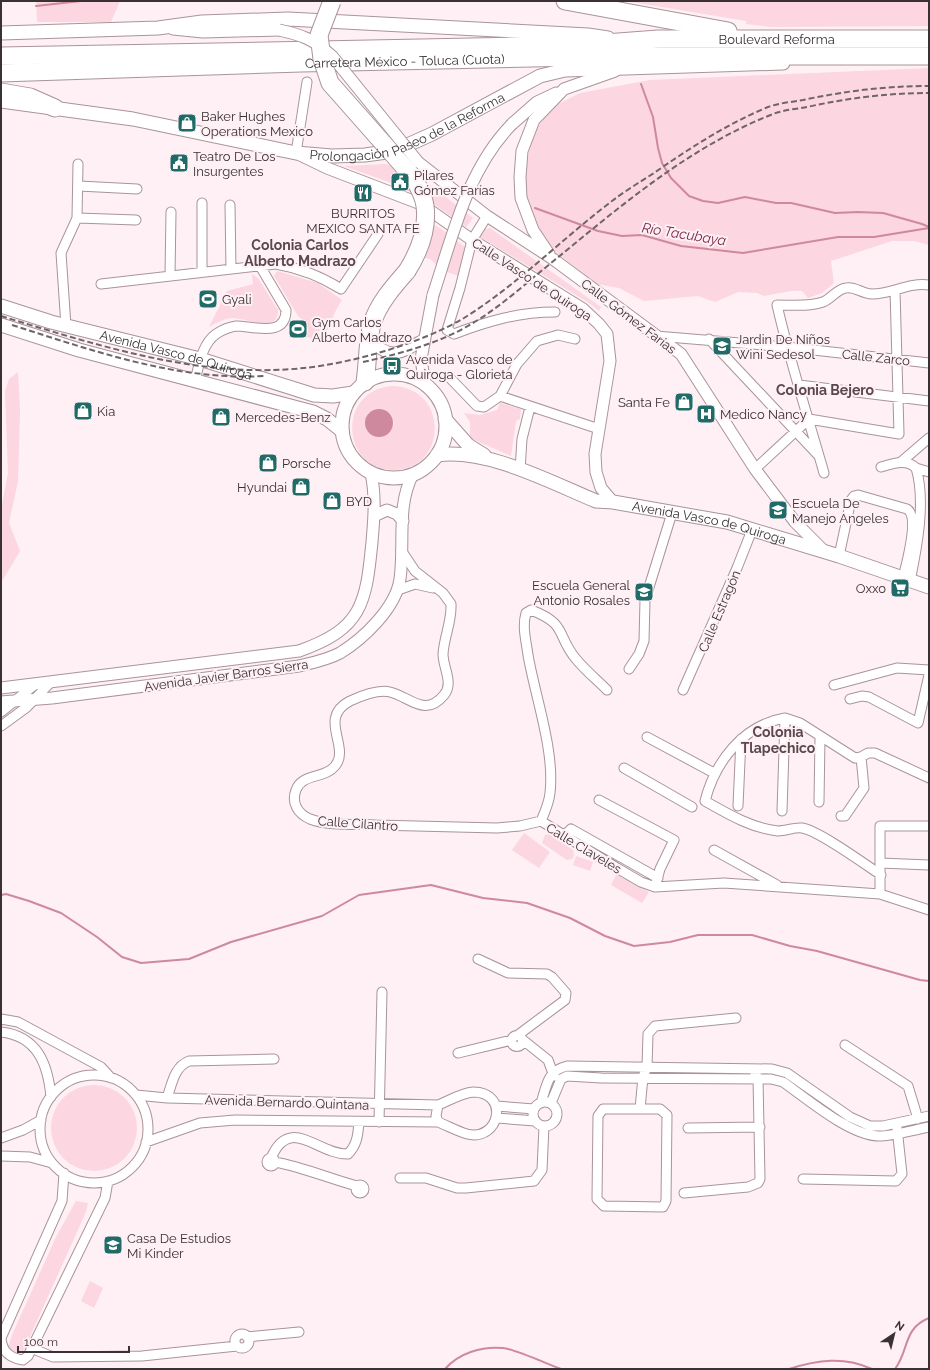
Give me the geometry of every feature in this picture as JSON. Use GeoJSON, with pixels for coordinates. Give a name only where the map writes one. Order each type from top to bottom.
{"type":"FeatureCollection","features":[{"type":"Feature","properties":{"kind":"highway"},"geometry":{"type":"LineString","coordinates":[[332,1],[319,35],[322,58],[330,83],[413,177],[421,192],[425,206],[424,232],[417,254],[407,271],[389,292],[376,313],[359,388]]}},
{"type":"Feature","properties":{"kind":"highway"},"geometry":{"type":"LineString","coordinates":[[572,2],[772,39]]}},
{"type":"Feature","properties":{"kind":"highway","name":"Boulevard Reforma"},"geometry":{"type":"LineString","coordinates":[[624,41],[772,39],[928,52]]}},
{"type":"Feature","properties":{"kind":"highway","name":"Carretera México - Toluca (Cuota)"},"geometry":{"type":"LineString","coordinates":[[1,56],[563,45],[624,41]]}},
{"type":"Feature","properties":{"kind":"highway","name":"Boulevard Reforma"},"geometry":{"type":"LineString","coordinates":[[809,57],[928,52]]}},
{"type":"Feature","properties":{"kind":"highway","name":"Carretera México - Toluca (Cuota)"},"geometry":{"type":"LineString","coordinates":[[1,73],[300,63],[627,56],[809,57]]}},
{"type":"Feature","properties":{"kind":"highway"},"geometry":{"type":"LineString","coordinates":[[1,92],[30,97],[55,108]]}},
{"type":"Feature","properties":{"kind":"main road"},"geometry":{"type":"LineString","coordinates":[[1,33],[158,28],[202,22],[288,19],[588,35],[624,41]]}},
{"type":"Feature","properties":{"kind":"main road","name":"Prolongación Paseo de la Reforma"},"geometry":{"type":"LineString","coordinates":[[1,101],[133,119],[296,153],[332,156],[365,155],[394,151],[432,134],[540,76],[565,70],[617,70],[788,63],[809,57]]}},
{"type":"Feature","properties":{"kind":"main road","name":"Avenida Vasco de Quiroga"},"geometry":{"type":"LineString","coordinates":[[1,306],[66,326],[200,359],[314,395],[333,396],[359,388]]}},
{"type":"Feature","properties":{"kind":"main road","name":"Avenida Vasco de Quiroga"},"geometry":{"type":"LineString","coordinates":[[1,326],[79,350],[313,412],[327,419],[342,431]]}},
{"type":"Feature","properties":{"kind":"main road"},"geometry":{"type":"LineString","coordinates":[[395,374],[411,377],[425,385],[439,400],[445,419],[444,438],[437,455],[427,466],[413,474],[392,478],[371,473],[351,456],[345,444],[342,431],[344,411],[359,388],[379,376],[395,374]]}},
{"type":"Feature","properties":{"kind":"main road","name":"Avenida Vasco de Quiroga"},"geometry":{"type":"LineString","coordinates":[[445,419],[468,445],[491,459]]}},
{"type":"Feature","properties":{"kind":"main road","name":"Avenida Vasco de Quiroga"},"geometry":{"type":"LineString","coordinates":[[437,455],[464,454],[491,459],[596,501],[613,502],[719,520],[840,556],[929,587]]}},
{"type":"Feature","properties":{"kind":"street","name":"Calle Gómez Farías"},"geometry":{"type":"LineString","coordinates":[[158,28],[203,32],[279,30],[299,34],[317,43],[332,56],[418,162],[487,216],[553,259],[681,354],[755,469],[794,522],[825,552]]}},
{"type":"Feature","properties":{"kind":"street","name":"Prolongación Paseo de la Reforma"},"geometry":{"type":"LineString","coordinates":[[425,385],[421,359],[433,295],[472,182],[486,154],[497,139],[537,102],[564,89],[617,70]]}},
{"type":"Feature","properties":{"kind":"street"},"geometry":{"type":"LineString","coordinates":[[296,153],[307,82]]}},
{"type":"Feature","properties":{"kind":"street"},"geometry":{"type":"LineString","coordinates":[[553,259],[533,230],[521,198],[520,177],[522,151],[534,120],[564,89]]}},
{"type":"Feature","properties":{"kind":"street","name":"Calle Vasco de Quiroga"},"geometry":{"type":"LineString","coordinates":[[296,153],[327,168],[365,181],[421,204],[472,240],[583,309],[599,324],[607,334],[610,361],[595,454],[596,472],[601,488],[613,502]]}},
{"type":"Feature","properties":{"kind":"street"},"geometry":{"type":"LineString","coordinates":[[66,326],[61,254],[77,218],[78,164]]}},
{"type":"Feature","properties":{"kind":"street"},"geometry":{"type":"LineString","coordinates":[[78,186],[137,189]]}},
{"type":"Feature","properties":{"kind":"street"},"geometry":{"type":"LineString","coordinates":[[202,203],[202,272]]}},
{"type":"Feature","properties":{"kind":"street"},"geometry":{"type":"LineString","coordinates":[[230,205],[231,269]]}},
{"type":"Feature","properties":{"kind":"street"},"geometry":{"type":"LineString","coordinates":[[170,276],[171,212]]}},
{"type":"Feature","properties":{"kind":"street"},"geometry":{"type":"LineString","coordinates":[[487,216],[472,240],[460,288],[446,330],[454,334],[496,318],[519,314],[556,312]]}},
{"type":"Feature","properties":{"kind":"street"},"geometry":{"type":"LineString","coordinates":[[77,218],[136,220]]}},
{"type":"Feature","properties":{"kind":"street"},"geometry":{"type":"LineString","coordinates":[[101,284],[260,266],[287,266],[326,279],[341,289],[378,234]]}},
{"type":"Feature","properties":{"kind":"street"},"geometry":{"type":"LineString","coordinates":[[195,381],[200,359],[207,344],[215,334],[226,328],[235,326],[269,329],[277,327],[286,318],[286,310],[260,266]]}},
{"type":"Feature","properties":{"kind":"street"},"geometry":{"type":"LineString","coordinates":[[824,474],[787,347],[777,305],[811,304],[822,302],[843,288],[849,287],[870,294],[895,290],[912,285],[929,285]]}},
{"type":"Feature","properties":{"kind":"street"},"geometry":{"type":"LineString","coordinates":[[809,419],[899,434],[895,290]]}},
{"type":"Feature","properties":{"kind":"street","name":"Calle Vasco de Quiroga"},"geometry":{"type":"LineString","coordinates":[[500,396],[517,364],[537,341],[558,335],[575,338]]}},
{"type":"Feature","properties":{"kind":"street","name":"Calle Zarco"},"geometry":{"type":"LineString","coordinates":[[656,336],[787,347],[929,363]]}},
{"type":"Feature","properties":{"kind":"street"},"geometry":{"type":"LineString","coordinates":[[370,340],[378,348],[392,354],[401,353],[424,340]]}},
{"type":"Feature","properties":{"kind":"street"},"geometry":{"type":"LineString","coordinates":[[709,340],[819,456]]}},
{"type":"Feature","properties":{"kind":"street"},"geometry":{"type":"LineString","coordinates":[[449,378],[477,406],[484,407],[500,396],[599,429]]}},
{"type":"Feature","properties":{"kind":"street"},"geometry":{"type":"LineString","coordinates":[[799,385],[929,401]]}},
{"type":"Feature","properties":{"kind":"street"},"geometry":{"type":"LineString","coordinates":[[520,470],[522,439],[530,407]]}},
{"type":"Feature","properties":{"kind":"street"},"geometry":{"type":"LineString","coordinates":[[755,469],[809,419]]}},
{"type":"Feature","properties":{"kind":"street"},"geometry":{"type":"LineString","coordinates":[[901,462],[929,438]]}},
{"type":"Feature","properties":{"kind":"street"},"geometry":{"type":"LineString","coordinates":[[881,467],[901,462],[908,463],[916,468],[929,472]]}},
{"type":"Feature","properties":{"kind":"street"},"geometry":{"type":"LineString","coordinates":[[907,580],[919,540],[919,492],[916,468]]}},
{"type":"Feature","properties":{"kind":"street","name":"Avenida Javier Barros Sierra"},"geometry":{"type":"LineString","coordinates":[[1,688],[299,651],[323,643],[351,620],[362,602],[369,577],[374,516],[374,489],[371,473]]}},
{"type":"Feature","properties":{"kind":"street","name":"Avenida Javier Barros Sierra"},"geometry":{"type":"LineString","coordinates":[[1,702],[34,700],[299,666],[320,661],[339,654],[368,632],[386,610],[398,590],[402,550],[404,493],[413,474]]}},
{"type":"Feature","properties":{"kind":"street"},"geometry":{"type":"LineString","coordinates":[[840,556],[851,500],[854,496],[858,495],[907,509],[911,515],[912,529],[907,580]]}},
{"type":"Feature","properties":{"kind":"street"},"geometry":{"type":"LineString","coordinates":[[374,516],[387,510],[397,514],[402,521]]}},
{"type":"Feature","properties":{"kind":"street"},"geometry":{"type":"LineString","coordinates":[[629,668],[639,654],[644,641],[645,600],[672,513]]}},
{"type":"Feature","properties":{"kind":"street","name":"Calle Estragón"},"geometry":{"type":"LineString","coordinates":[[683,690],[738,568],[752,530]]}},
{"type":"Feature","properties":{"kind":"street","name":"Calle Cilantro"},"geometry":{"type":"LineString","coordinates":[[402,550],[415,571],[448,598],[452,604],[443,655],[448,688],[445,694],[432,704],[425,706],[414,704],[391,692],[381,691],[360,697],[343,706],[335,719],[334,728],[340,755],[339,761],[335,767],[328,772],[305,780],[300,784],[294,796],[297,809],[303,815],[311,819],[352,824],[496,828],[520,826],[540,821]]}},
{"type":"Feature","properties":{"kind":"street","name":"Calle Cilantro"},"geometry":{"type":"LineString","coordinates":[[398,590],[415,584],[436,589]]}},
{"type":"Feature","properties":{"kind":"street","name":"Calle Claveles"},"geometry":{"type":"LineString","coordinates":[[607,690],[576,658],[557,625],[536,612],[531,610],[526,612],[524,627],[533,683],[543,720],[550,773],[548,805],[540,821],[629,875],[655,887],[705,883],[880,894],[929,910]]}},
{"type":"Feature","properties":{"kind":"street"},"geometry":{"type":"LineString","coordinates":[[834,685],[897,668],[929,670]]}},
{"type":"Feature","properties":{"kind":"street"},"geometry":{"type":"LineString","coordinates":[[850,699],[869,696],[918,724],[929,675]]}},
{"type":"Feature","properties":{"kind":"street"},"geometry":{"type":"LineString","coordinates":[[1,726],[34,700],[51,682]]}},
{"type":"Feature","properties":{"kind":"street"},"geometry":{"type":"LineString","coordinates":[[1,712],[37,683]]}},
{"type":"Feature","properties":{"kind":"street"},"geometry":{"type":"LineString","coordinates":[[782,812],[785,718]]}},
{"type":"Feature","properties":{"kind":"street"},"geometry":{"type":"LineString","coordinates":[[881,875],[846,852],[802,828],[779,831],[769,829],[737,819],[705,801],[714,773],[741,739],[750,731],[765,723],[785,718],[800,724],[820,738],[855,758],[861,758],[868,752],[929,778]]}},
{"type":"Feature","properties":{"kind":"street"},"geometry":{"type":"LineString","coordinates":[[647,737],[714,773]]}},
{"type":"Feature","properties":{"kind":"street"},"geometry":{"type":"LineString","coordinates":[[819,802],[820,738]]}},
{"type":"Feature","properties":{"kind":"street"},"geometry":{"type":"LineString","coordinates":[[738,806],[741,739]]}},
{"type":"Feature","properties":{"kind":"street"},"geometry":{"type":"LineString","coordinates":[[841,816],[845,816],[864,788],[861,758]]}},
{"type":"Feature","properties":{"kind":"street"},"geometry":{"type":"LineString","coordinates":[[624,768],[692,807]]}},
{"type":"Feature","properties":{"kind":"street"},"geometry":{"type":"LineString","coordinates":[[599,800],[674,840],[660,868],[655,887]]}},
{"type":"Feature","properties":{"kind":"street"},"geometry":{"type":"LineString","coordinates":[[880,894],[880,826],[929,826]]}},
{"type":"Feature","properties":{"kind":"street"},"geometry":{"type":"LineString","coordinates":[[564,836],[571,829],[658,878]]}},
{"type":"Feature","properties":{"kind":"street"},"geometry":{"type":"LineString","coordinates":[[714,850],[780,887]]}},
{"type":"Feature","properties":{"kind":"street"},"geometry":{"type":"LineString","coordinates":[[880,863],[929,865]]}},
{"type":"Feature","properties":{"kind":"street"},"geometry":{"type":"LineString","coordinates":[[458,1053],[518,1038],[565,1000],[566,993],[552,977],[547,974],[508,973],[478,960]]}},
{"type":"Feature","properties":{"kind":"street"},"geometry":{"type":"LineString","coordinates":[[379,1122],[378,1105],[382,992]]}},
{"type":"Feature","properties":{"kind":"street"},"geometry":{"type":"LineString","coordinates":[[640,1109],[643,1077],[647,1067],[648,1034],[655,1026],[736,1018]]}},
{"type":"Feature","properties":{"kind":"street"},"geometry":{"type":"LineString","coordinates":[[1,1019],[18,1022],[101,1067],[110,1078]]}},
{"type":"Feature","properties":{"kind":"street"},"geometry":{"type":"LineString","coordinates":[[1,1032],[19,1036],[30,1043],[40,1054],[49,1077],[51,1097]]}},
{"type":"Feature","properties":{"kind":"street"},"geometry":{"type":"LineString","coordinates":[[518,1038],[548,1060],[558,1084]]}},
{"type":"Feature","properties":{"kind":"street"},"geometry":{"type":"LineString","coordinates":[[845,1045],[908,1086],[918,1119]]}},
{"type":"Feature","properties":{"kind":"street"},"geometry":{"type":"LineString","coordinates":[[167,1098],[176,1072],[183,1064],[189,1062],[274,1058]]}},
{"type":"Feature","properties":{"kind":"street"},"geometry":{"type":"LineString","coordinates":[[551,1103],[557,1111],[556,1120],[553,1124],[544,1126],[535,1121],[497,1118],[496,1106],[534,1109],[541,1103],[552,1072],[557,1068],[567,1066],[772,1069],[787,1073],[861,1123],[870,1126],[897,1128],[929,1127]]}},
{"type":"Feature","properties":{"kind":"street"},"geometry":{"type":"LineString","coordinates":[[684,1193],[748,1187],[758,1183],[760,1179],[760,1127],[758,1078],[753,1069]]}},
{"type":"Feature","properties":{"kind":"street"},"geometry":{"type":"LineString","coordinates":[[96,1075],[110,1078],[124,1084],[136,1095],[144,1108],[148,1123],[146,1142],[142,1153],[134,1165],[122,1175],[108,1181],[93,1183],[82,1181],[64,1173],[52,1163],[44,1150],[41,1120],[46,1105],[51,1097],[66,1083],[80,1077],[96,1075]]}},
{"type":"Feature","properties":{"kind":"street"},"geometry":{"type":"LineString","coordinates":[[551,1103],[558,1084],[561,1079],[567,1076],[601,1078],[758,1078],[783,1082],[856,1131],[876,1136],[929,1116]]}},
{"type":"Feature","properties":{"kind":"street","name":"Avenida Bernardo Quintana"},"geometry":{"type":"LineString","coordinates":[[136,1095],[167,1098],[378,1105],[438,1105],[468,1093],[475,1092],[483,1093],[490,1098],[496,1106]]}},
{"type":"Feature","properties":{"kind":"street"},"geometry":{"type":"LineString","coordinates":[[541,1103],[551,1103]]}},
{"type":"Feature","properties":{"kind":"street"},"geometry":{"type":"LineString","coordinates":[[438,1105],[436,1116],[438,1122]]}},
{"type":"Feature","properties":{"kind":"street"},"geometry":{"type":"LineString","coordinates":[[534,1109],[535,1121]]}},
{"type":"Feature","properties":{"kind":"street"},"geometry":{"type":"LineString","coordinates":[[603,1109],[640,1109],[660,1109],[667,1115],[666,1201],[660,1208],[604,1206],[597,1199],[599,1113],[603,1109]]}},
{"type":"Feature","properties":{"kind":"street","name":"Avenida Bernardo Quintana"},"geometry":{"type":"LineString","coordinates":[[146,1142],[200,1123],[235,1120],[438,1122],[468,1134],[478,1134],[494,1125],[497,1118]]}},
{"type":"Feature","properties":{"kind":"street"},"geometry":{"type":"LineString","coordinates":[[1,1138],[23,1130],[41,1120]]}},
{"type":"Feature","properties":{"kind":"street"},"geometry":{"type":"LineString","coordinates":[[357,1186],[316,1175],[294,1165],[273,1160],[276,1146],[285,1139],[299,1138],[340,1154],[348,1154],[354,1148],[358,1138],[358,1122]]}},
{"type":"Feature","properties":{"kind":"street"},"geometry":{"type":"LineString","coordinates":[[400,1178],[426,1178],[457,1188],[534,1181],[538,1178],[542,1170],[544,1126]]}},
{"type":"Feature","properties":{"kind":"street"},"geometry":{"type":"LineString","coordinates":[[688,1128],[760,1127]]}},
{"type":"Feature","properties":{"kind":"street"},"geometry":{"type":"LineString","coordinates":[[803,1179],[896,1181],[902,1174],[897,1128]]}},
{"type":"Feature","properties":{"kind":"street"},"geometry":{"type":"LineString","coordinates":[[1,1156],[30,1157],[52,1163]]}},
{"type":"Feature","properties":{"kind":"street"},"geometry":{"type":"LineString","coordinates":[[64,1173],[62,1201],[1,1338],[8,1355],[16,1359],[23,1360],[28,1356],[105,1198],[108,1181]]}},
{"type":"Feature","properties":{"kind":"street"},"geometry":{"type":"LineString","coordinates":[[31,1348],[53,1357],[142,1356],[237,1346],[235,1341],[237,1337],[243,1335],[247,1337],[299,1332]]}},
{"type":"Feature","properties":{"kind":"shaded area"},"geometry":{"type":"Polygon","coordinates":[[[36,1],[120,1],[111,22],[37,22],[36,1]]]}},
{"type":"Feature","properties":{"kind":"shaded area"},"geometry":{"type":"Polygon","coordinates":[[[626,1],[929,1],[929,26],[771,27],[746,24],[746,21],[626,1]]]}},
{"type":"Feature","properties":{"kind":"shaded area"},"geometry":{"type":"Polygon","coordinates":[[[929,68],[929,245],[914,241],[892,241],[831,261],[834,283],[822,293],[808,298],[802,291],[791,291],[764,296],[757,293],[738,292],[715,302],[698,296],[644,301],[619,288],[597,284],[552,249],[539,233],[525,197],[525,176],[530,146],[537,128],[558,104],[580,93],[650,80],[929,68]]]}},
{"type":"Feature","properties":{"kind":"shaded area"},"geometry":{"type":"Polygon","coordinates":[[[386,164],[416,174],[473,218],[466,227],[431,202],[394,184],[344,166],[386,164]]]}},
{"type":"Feature","properties":{"kind":"shaded area"},"geometry":{"type":"Polygon","coordinates":[[[420,217],[443,230],[466,248],[459,276],[444,271],[430,259],[418,256],[420,217]]]}},
{"type":"Feature","properties":{"kind":"shaded area"},"geometry":{"type":"Polygon","coordinates":[[[490,228],[601,307],[599,311],[589,303],[479,236],[485,229],[490,228]]]}},
{"type":"Feature","properties":{"kind":"shaded area"},"geometry":{"type":"Polygon","coordinates":[[[277,271],[318,283],[342,300],[335,311],[327,331],[321,329],[312,339],[306,336],[308,330],[306,323],[298,316],[274,276],[277,271]]]}},
{"type":"Feature","properties":{"kind":"shaded area"},"geometry":{"type":"Polygon","coordinates":[[[252,274],[258,278],[278,310],[277,317],[268,323],[232,318],[223,320],[209,327],[227,291],[253,284],[252,274]]]}},
{"type":"Feature","properties":{"kind":"shaded area"},"geometry":{"type":"Polygon","coordinates":[[[18,372],[20,410],[18,481],[9,523],[20,551],[1,583],[1,510],[8,473],[5,391],[9,379],[18,372]]]}},
{"type":"Feature","properties":{"kind":"shaded area"},"geometry":{"type":"Polygon","coordinates":[[[393,386],[411,390],[424,400],[432,413],[435,428],[432,444],[424,457],[412,466],[394,470],[376,467],[363,457],[355,444],[352,429],[354,414],[362,400],[375,390],[393,386]],[[375,409],[368,413],[382,437],[390,432],[394,424],[392,416],[375,409]]]}},
{"type":"Feature","properties":{"kind":"shaded area"},"geometry":{"type":"Polygon","coordinates":[[[500,403],[521,409],[520,419],[516,421],[511,456],[470,438],[470,422],[464,413],[480,415],[497,410],[500,403]]]}},
{"type":"Feature","properties":{"kind":"shaded area"},"geometry":{"type":"Polygon","coordinates":[[[379,409],[389,413],[393,423],[389,433],[379,437],[369,433],[365,423],[369,413],[379,409]]]}},
{"type":"Feature","properties":{"kind":"shaded area"},"geometry":{"type":"Polygon","coordinates":[[[524,833],[550,852],[539,868],[512,850],[524,833]]]}},
{"type":"Feature","properties":{"kind":"shaded area"},"geometry":{"type":"Polygon","coordinates":[[[549,834],[573,850],[574,856],[572,859],[567,860],[542,843],[545,835],[549,834]]]}},
{"type":"Feature","properties":{"kind":"shaded area"},"geometry":{"type":"Polygon","coordinates":[[[576,856],[593,862],[590,871],[573,865],[576,856]]]}},
{"type":"Feature","properties":{"kind":"shaded area"},"geometry":{"type":"Polygon","coordinates":[[[617,873],[649,892],[642,903],[611,885],[617,873]]]}},
{"type":"Feature","properties":{"kind":"shaded area"},"geometry":{"type":"Polygon","coordinates":[[[94,1085],[110,1088],[118,1092],[130,1104],[134,1112],[137,1128],[134,1144],[130,1152],[118,1164],[110,1168],[94,1171],[78,1168],[70,1164],[58,1152],[54,1144],[51,1128],[54,1112],[58,1104],[70,1092],[78,1088],[94,1085]]]}},
{"type":"Feature","properties":{"kind":"shaded area"},"geometry":{"type":"Polygon","coordinates":[[[76,1201],[88,1203],[86,1212],[23,1352],[16,1354],[8,1347],[12,1335],[56,1237],[76,1201]]]}},
{"type":"Feature","properties":{"kind":"shaded area"},"geometry":{"type":"Polygon","coordinates":[[[90,1281],[103,1288],[94,1308],[81,1301],[90,1281]]]}},
{"type":"Feature","properties":{"kind":"waterway"},"geometry":{"type":"LineString","coordinates":[[36,6],[81,1]]}},
{"type":"Feature","properties":{"kind":"waterway"},"geometry":{"type":"LineString","coordinates":[[641,84],[653,117],[662,163],[671,178],[689,196],[703,201],[718,203],[745,197],[776,203],[791,203],[835,213],[883,213],[929,227]]}},
{"type":"Feature","properties":{"kind":"waterway","name":"Río Tacubaya"},"geometry":{"type":"LineString","coordinates":[[535,208],[598,231],[622,236],[642,235],[681,246],[743,253],[838,237],[874,237],[929,228]]}},
{"type":"Feature","properties":{"kind":"waterway"},"geometry":{"type":"LineString","coordinates":[[1,895],[6,894],[61,913],[97,937],[122,957],[141,963],[189,959],[231,942],[322,916],[359,895],[431,885],[483,898],[527,903],[570,918],[605,936],[634,946],[670,942],[698,935],[752,935],[790,946],[817,951],[920,980],[929,981]]}},
{"type":"Feature","properties":{"kind":"waterway"},"geometry":{"type":"LineString","coordinates":[[895,1369],[903,1355],[911,1334],[921,1322],[929,1318]]}},
{"type":"Feature","properties":{"kind":"waterway"},"geometry":{"type":"LineString","coordinates":[[445,1369],[451,1363],[464,1355],[487,1348],[503,1348],[516,1351],[561,1369]]}},
{"type":"Feature","properties":{"kind":"waterway"},"geometry":{"type":"LineString","coordinates":[[789,1369],[810,1363],[830,1361],[851,1362],[872,1369]]}},
{"type":"Feature","properties":{"kind":"railway"},"geometry":{"type":"LineString","coordinates":[[1,316],[113,349],[189,364],[227,369],[265,370],[304,368],[365,357],[428,336],[464,318],[484,305],[521,276],[612,201],[709,137],[738,121],[777,104],[834,94],[881,88],[929,86]]}},
{"type":"Feature","properties":{"kind":"railway"},"geometry":{"type":"LineString","coordinates":[[363,362],[429,344],[478,320],[512,295],[632,197],[686,159],[743,127],[773,114],[838,101],[898,94],[929,93]]}},
{"type":"Feature","properties":{"kind":"railway"},"geometry":{"type":"LineString","coordinates":[[12,325],[105,354],[168,369],[200,374],[264,376]]}},
{"type":"Feature","properties":{"kind":"place","name":"Baker Hughes Operations Mexico"},"geometry":{"type":"Point","coordinates":[187,123]}},
{"type":"Feature","properties":{"kind":"place","name":"Teatro De Los Insurgentes"},"geometry":{"type":"Point","coordinates":[179,163]}},
{"type":"Feature","properties":{"kind":"place","name":"Pilares Gómez Farías"},"geometry":{"type":"Point","coordinates":[400,182]}},
{"type":"Feature","properties":{"kind":"place","name":"BURRITOS MEXICO SANTA FE"},"geometry":{"type":"Point","coordinates":[363,193]}},
{"type":"Feature","properties":{"kind":"place","name":"Gyali"},"geometry":{"type":"Point","coordinates":[208,299]}},
{"type":"Feature","properties":{"kind":"place","name":"Gym Carlos Alberto Madrazo"},"geometry":{"type":"Point","coordinates":[298,329]}},
{"type":"Feature","properties":{"kind":"place","name":"Jardin De Niños Wini Sedesol"},"geometry":{"type":"Point","coordinates":[722,346]}},
{"type":"Feature","properties":{"kind":"place","name":"Avenida Vasco de Quiroga - Glorieta"},"geometry":{"type":"Point","coordinates":[392,366]}},
{"type":"Feature","properties":{"kind":"place","name":"Santa Fe"},"geometry":{"type":"Point","coordinates":[684,402]}},
{"type":"Feature","properties":{"kind":"place","name":"Kia"},"geometry":{"type":"Point","coordinates":[83,411]}},
{"type":"Feature","properties":{"kind":"place","name":"Medico Nancy"},"geometry":{"type":"Point","coordinates":[706,414]}},
{"type":"Feature","properties":{"kind":"place","name":"Mercedes-Benz"},"geometry":{"type":"Point","coordinates":[221,417]}},
{"type":"Feature","properties":{"kind":"place","name":"Porsche"},"geometry":{"type":"Point","coordinates":[268,463]}},
{"type":"Feature","properties":{"kind":"place","name":"Hyundai"},"geometry":{"type":"Point","coordinates":[301,487]}},
{"type":"Feature","properties":{"kind":"place","name":"BYD"},"geometry":{"type":"Point","coordinates":[332,501]}},
{"type":"Feature","properties":{"kind":"place","name":"Escuela De Manejo Angeles"},"geometry":{"type":"Point","coordinates":[778,510]}},
{"type":"Feature","properties":{"kind":"place","name":"Oxxo"},"geometry":{"type":"Point","coordinates":[900,588]}},
{"type":"Feature","properties":{"kind":"place","name":"Escuela General Antonio Rosales"},"geometry":{"type":"Point","coordinates":[644,592]}},
{"type":"Feature","properties":{"kind":"place","name":"Casa De Estudios Mi Kinder"},"geometry":{"type":"Point","coordinates":[113,1245]}},
{"type":"Feature","properties":{"kind":"district","name":"Colonia Carlos Alberto Madrazo"},"geometry":{"type":"Point","coordinates":[300,254]}},
{"type":"Feature","properties":{"kind":"district","name":"Colonia Bejero"},"geometry":{"type":"Point","coordinates":[825,390]}},
{"type":"Feature","properties":{"kind":"district","name":"Colonia Tlapechico"},"geometry":{"type":"Point","coordinates":[778,740]}}]}
